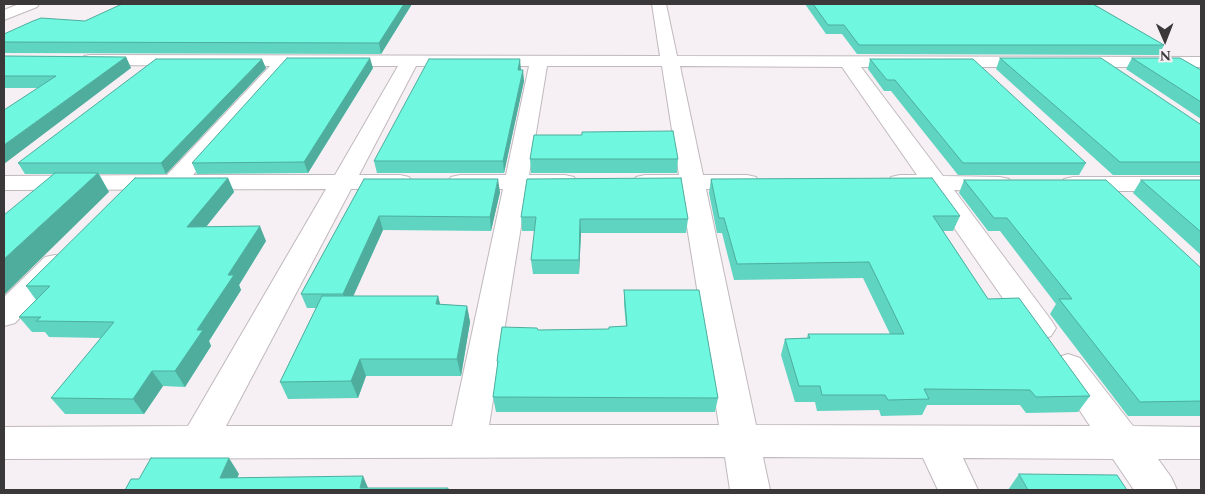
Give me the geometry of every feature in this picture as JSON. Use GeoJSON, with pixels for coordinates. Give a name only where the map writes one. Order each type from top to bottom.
{"type":"FeatureCollection","features":[{"type":"Feature","properties":{"kind":"street"},"geometry":{"type":"LineString","coordinates":[[4,15],[32,4]]}},
{"type":"Feature","properties":{"kind":"street"},"geometry":{"type":"LineString","coordinates":[[659,4],[750,490]]}},
{"type":"Feature","properties":{"kind":"street"},"geometry":{"type":"LineString","coordinates":[[76,60],[1201,62]]}},
{"type":"Feature","properties":{"kind":"street"},"geometry":{"type":"LineString","coordinates":[[133,78],[156,60]]}},
{"type":"Feature","properties":{"kind":"street"},"geometry":{"type":"LineString","coordinates":[[173,183],[284,61]]}},
{"type":"Feature","properties":{"kind":"street"},"geometry":{"type":"LineString","coordinates":[[198,443],[410,61]]}},
{"type":"Feature","properties":{"kind":"street"},"geometry":{"type":"LineString","coordinates":[[466,442],[539,61]]}},
{"type":"Feature","properties":{"kind":"street"},"geometry":{"type":"LineString","coordinates":[[848,62],[1157,490]]}},
{"type":"Feature","properties":{"kind":"street"},"geometry":{"type":"LineString","coordinates":[[976,62],[997,82]]}},
{"type":"Feature","properties":{"kind":"street"},"geometry":{"type":"LineString","coordinates":[[1100,62],[1132,83]]}},
{"type":"Feature","properties":{"kind":"street"},"geometry":{"type":"LineString","coordinates":[[1084,163],[1127,203]]}},
{"type":"Feature","properties":{"kind":"street"},"geometry":{"type":"LineString","coordinates":[[9,175],[135,183],[585,182]]}},
{"type":"Feature","properties":{"kind":"street"},"geometry":{"type":"LineString","coordinates":[[624,182],[773,182]]}},
{"type":"Feature","properties":{"kind":"street"},"geometry":{"type":"LineString","coordinates":[[883,182],[1021,184]]}},
{"type":"Feature","properties":{"kind":"street"},"geometry":{"type":"LineString","coordinates":[[108,211],[135,183]]}},
{"type":"Feature","properties":{"kind":"street"},"geometry":{"type":"LineString","coordinates":[[1050,184],[1201,184]]}},
{"type":"Feature","properties":{"kind":"street"},"geometry":{"type":"LineString","coordinates":[[4,315],[73,246]]}},
{"type":"Feature","properties":{"kind":"street"},"geometry":{"type":"LineString","coordinates":[[4,443],[741,441],[1201,443]]}},
{"type":"Feature","properties":{"kind":"street"},"geometry":{"type":"LineString","coordinates":[[935,442],[958,490]]}},
{"type":"Feature","properties":{"kind":"building"},"geometry":{"type":"Polygon","coordinates":[[[122,4],[404,4],[379,43],[4,42],[4,34],[41,18],[85,21],[122,4]]]}},
{"type":"Feature","properties":{"kind":"building"},"geometry":{"type":"Polygon","coordinates":[[[813,4],[1093,4],[1164,45],[859,45],[844,25],[828,25],[813,4]]]}},
{"type":"Feature","properties":{"kind":"building"},"geometry":{"type":"Polygon","coordinates":[[[4,56],[126,57],[4,145],[4,110],[56,76],[4,76],[4,56]]]}},
{"type":"Feature","properties":{"kind":"building"},"geometry":{"type":"Polygon","coordinates":[[[287,58],[370,58],[304,162],[192,163],[287,58]]]}},
{"type":"Feature","properties":{"kind":"building"},"geometry":{"type":"Polygon","coordinates":[[[1000,58],[1101,58],[1201,124],[1201,162],[1120,162],[1000,58]]]}},
{"type":"Feature","properties":{"kind":"building"},"geometry":{"type":"Polygon","coordinates":[[[1132,58],[1180,58],[1201,70],[1201,102],[1132,58]]]}},
{"type":"Feature","properties":{"kind":"building"},"geometry":{"type":"Polygon","coordinates":[[[156,59],[262,59],[161,163],[18,163],[156,59]]]}},
{"type":"Feature","properties":{"kind":"building"},"geometry":{"type":"Polygon","coordinates":[[[429,59],[520,59],[518,70],[523,70],[503,161],[374,161],[429,59]]]}},
{"type":"Feature","properties":{"kind":"building"},"geometry":{"type":"Polygon","coordinates":[[[870,59],[973,59],[1086,163],[963,163],[895,80],[887,80],[870,59]]]}},
{"type":"Feature","properties":{"kind":"building"},"geometry":{"type":"Polygon","coordinates":[[[673,131],[678,159],[530,159],[534,135],[582,135],[582,132],[673,131]]]}},
{"type":"Feature","properties":{"kind":"building"},"geometry":{"type":"Polygon","coordinates":[[[55,173],[98,173],[4,259],[4,215],[55,173]]]}},
{"type":"Feature","properties":{"kind":"building"},"geometry":{"type":"Polygon","coordinates":[[[135,178],[228,178],[187,227],[260,226],[228,275],[234,275],[197,330],[203,330],[175,371],[152,371],[133,399],[51,398],[114,322],[36,321],[41,317],[19,317],[50,286],[26,286],[135,178]]]}},
{"type":"Feature","properties":{"kind":"building"},"geometry":{"type":"Polygon","coordinates":[[[681,178],[688,219],[580,219],[579,260],[531,260],[536,217],[521,217],[527,179],[681,178]]]}},
{"type":"Feature","properties":{"kind":"building"},"geometry":{"type":"Polygon","coordinates":[[[932,178],[960,216],[933,216],[988,299],[1019,298],[1090,396],[1036,397],[1030,390],[924,389],[929,399],[888,400],[885,395],[822,395],[820,386],[799,386],[785,339],[810,338],[808,334],[904,334],[869,262],[737,264],[724,218],[719,218],[711,179],[932,178]]]}},
{"type":"Feature","properties":{"kind":"building"},"geometry":{"type":"Polygon","coordinates":[[[364,179],[498,179],[490,217],[379,216],[343,294],[301,294],[364,179]]]}},
{"type":"Feature","properties":{"kind":"building"},"geometry":{"type":"Polygon","coordinates":[[[964,180],[1106,180],[1201,268],[1201,401],[1140,402],[1059,299],[1072,299],[1007,218],[994,218],[964,180]]]}},
{"type":"Feature","properties":{"kind":"building"},"geometry":{"type":"Polygon","coordinates":[[[1141,180],[1201,180],[1201,232],[1141,180]]]}},
{"type":"Feature","properties":{"kind":"building"},"geometry":{"type":"Polygon","coordinates":[[[624,290],[699,290],[718,398],[493,397],[502,327],[537,328],[538,330],[609,329],[609,327],[627,326],[624,290]]]}},
{"type":"Feature","properties":{"kind":"building"},"geometry":{"type":"Polygon","coordinates":[[[322,296],[438,296],[436,304],[467,306],[457,359],[360,359],[351,381],[280,382],[322,296]]]}},
{"type":"Feature","properties":{"kind":"building"},"geometry":{"type":"Polygon","coordinates":[[[151,458],[229,458],[220,478],[363,476],[360,488],[448,488],[448,490],[125,490],[131,479],[139,479],[151,458]]]}},
{"type":"Feature","properties":{"kind":"building"},"geometry":{"type":"Polygon","coordinates":[[[1019,474],[1117,475],[1127,490],[1028,490],[1019,474]]]}}]}
